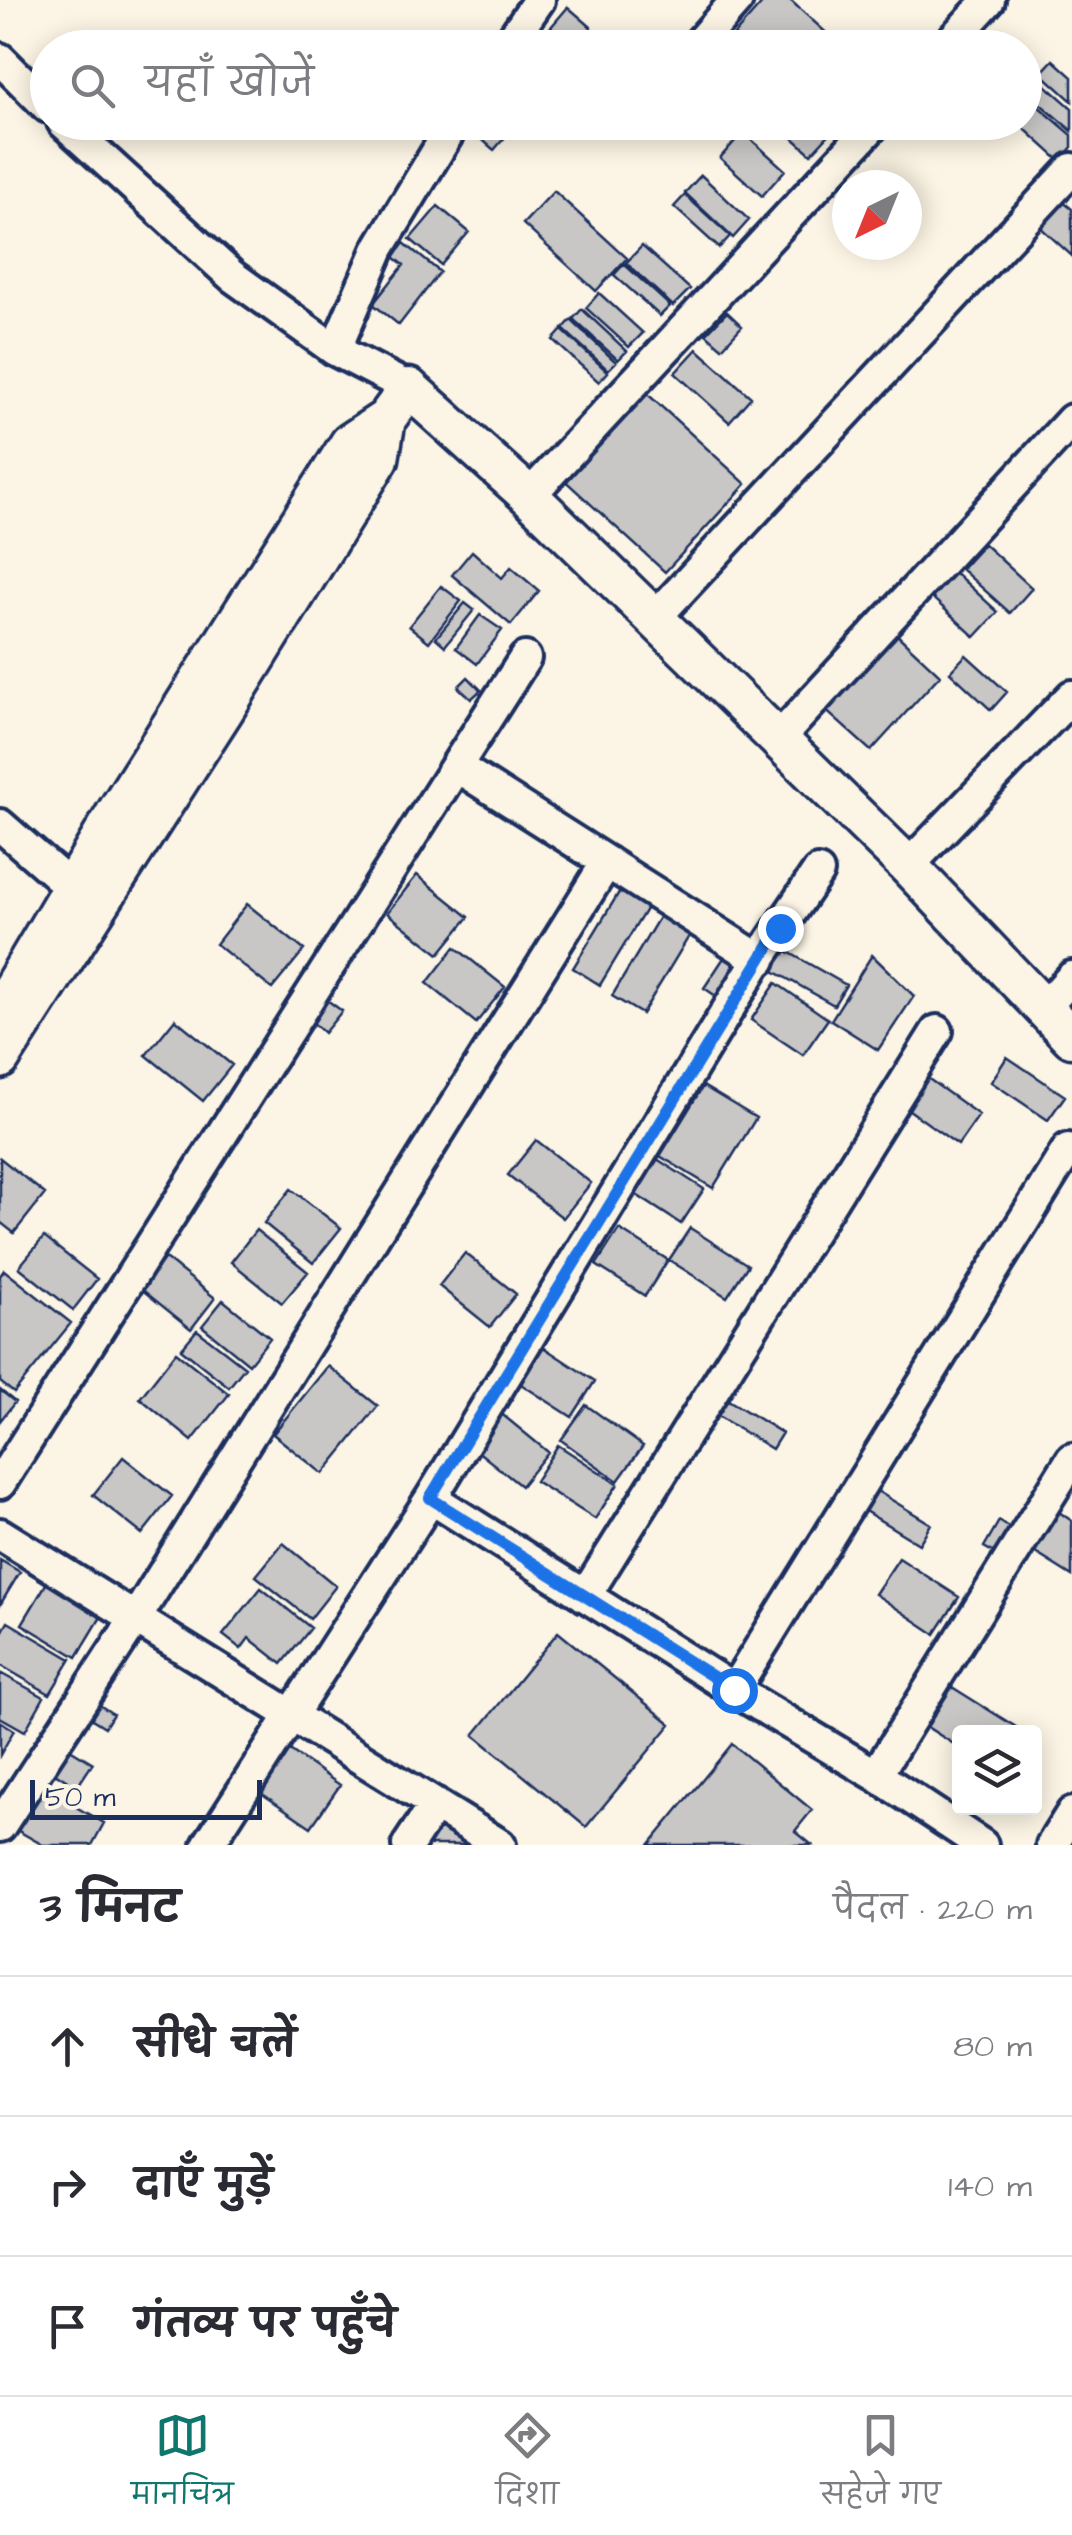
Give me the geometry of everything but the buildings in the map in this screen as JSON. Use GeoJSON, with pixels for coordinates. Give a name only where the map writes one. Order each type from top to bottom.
{"type":"FeatureCollection","features":[{"type":"Feature","properties":{"kind":"street"},"geometry":{"type":"LineString","coordinates":[[518,30],[539,0]]}},
{"type":"Feature","properties":{"kind":"street"},"geometry":{"type":"LineString","coordinates":[[711,30],[737,0]]}},
{"type":"Feature","properties":{"kind":"street"},"geometry":{"type":"LineString","coordinates":[[962,30],[989,0]]}},
{"type":"Feature","properties":{"kind":"street"},"geometry":{"type":"LineString","coordinates":[[0,59],[30,89]]}},
{"type":"Feature","properties":{"kind":"street"},"geometry":{"type":"LineString","coordinates":[[83,140],[232,276],[336,350],[410,388],[529,496],[908,866],[1072,1038]]}},
{"type":"Feature","properties":{"kind":"street"},"geometry":{"type":"LineString","coordinates":[[336,350],[379,248],[444,140]]}},
{"type":"Feature","properties":{"kind":"street"},"geometry":{"type":"LineString","coordinates":[[529,496],[859,140]]}},
{"type":"Feature","properties":{"kind":"street"},"geometry":{"type":"LineString","coordinates":[[654,620],[1072,169]]}},
{"type":"Feature","properties":{"kind":"street"},"geometry":{"type":"LineString","coordinates":[[0,1009],[71,887],[350,443],[386,419],[410,388]]}},
{"type":"Feature","properties":{"kind":"street"},"geometry":{"type":"LineString","coordinates":[[0,1059],[379,459],[386,419]]}},
{"type":"Feature","properties":{"kind":"street"},"geometry":{"type":"LineString","coordinates":[[778,739],[1072,420]]}},
{"type":"Feature","properties":{"kind":"street"},"geometry":{"type":"LineString","coordinates":[[0,1482],[525,658]]}},
{"type":"Feature","properties":{"kind":"street"},"geometry":{"type":"LineString","coordinates":[[908,866],[1072,696]]}},
{"type":"Feature","properties":{"kind":"street"},"geometry":{"type":"LineString","coordinates":[[456,766],[760,960]]}},
{"type":"Feature","properties":{"kind":"street"},"geometry":{"type":"LineString","coordinates":[[0,825],[71,887]]}},
{"type":"Feature","properties":{"kind":"street"},"geometry":{"type":"LineString","coordinates":[[0,1826],[137,1616],[607,862]]}},
{"type":"Feature","properties":{"kind":"street"},"geometry":{"type":"LineString","coordinates":[[208,1845],[294,1715],[818,872]]}},
{"type":"Feature","properties":{"kind":"street"},"geometry":{"type":"LineString","coordinates":[[1044,1008],[1072,977]]}},
{"type":"Feature","properties":{"kind":"street"},"geometry":{"type":"LineString","coordinates":[[586,1596],[937,1031]]}},
{"type":"Feature","properties":{"kind":"street"},"geometry":{"type":"LineString","coordinates":[[734,1690],[1068,1149]]}},
{"type":"Feature","properties":{"kind":"street"},"geometry":{"type":"LineString","coordinates":[[876,1775],[1072,1459]]}},
{"type":"Feature","properties":{"kind":"street"},"geometry":{"type":"LineString","coordinates":[[430,1498],[982,1845]]}},
{"type":"Feature","properties":{"kind":"street"},"geometry":{"type":"LineString","coordinates":[[0,1534],[500,1845]]}},
{"type":"Feature","properties":{"kind":"street"},"geometry":{"type":"LineString","coordinates":[[408,1845],[435,1804]]}},
{"type":"Feature","properties":{"kind":"street"},"geometry":{"type":"LineString","coordinates":[[1052,1845],[1072,1813]]}},
{"type":"Feature","properties":{"kind":"route"},"geometry":{"type":"LineString","coordinates":[[734,1690],[430,1498],[780,928]]}}]}
